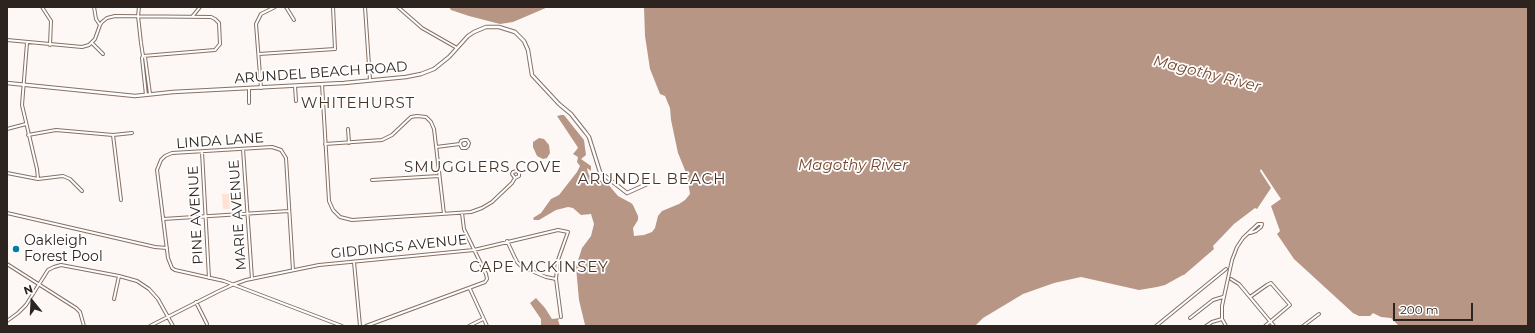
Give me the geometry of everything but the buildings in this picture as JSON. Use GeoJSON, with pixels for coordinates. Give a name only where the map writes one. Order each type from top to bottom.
{"type":"FeatureCollection","features":[{"type":"Feature","properties":{"kind":"street"},"geometry":{"type":"LineString","coordinates":[[42,7],[51,21],[50,45]]}},
{"type":"Feature","properties":{"kind":"street"},"geometry":{"type":"LineString","coordinates":[[94,7],[96,19],[100,25]]}},
{"type":"Feature","properties":{"kind":"street"},"geometry":{"type":"LineString","coordinates":[[139,7],[138,16],[142,58],[148,95]]}},
{"type":"Feature","properties":{"kind":"street"},"geometry":{"type":"LineString","coordinates":[[192,17],[200,7]]}},
{"type":"Feature","properties":{"kind":"street"},"geometry":{"type":"LineString","coordinates":[[261,88],[257,21],[261,14],[275,7]]}},
{"type":"Feature","properties":{"kind":"street"},"geometry":{"type":"LineString","coordinates":[[286,7],[294,20]]}},
{"type":"Feature","properties":{"kind":"street"},"geometry":{"type":"LineString","coordinates":[[259,54],[335,49],[333,7]]}},
{"type":"Feature","properties":{"kind":"street"},"geometry":{"type":"LineString","coordinates":[[366,7],[370,80]]}},
{"type":"Feature","properties":{"kind":"street"},"geometry":{"type":"LineString","coordinates":[[398,7],[424,30],[458,48]]}},
{"type":"Feature","properties":{"kind":"street"},"geometry":{"type":"LineString","coordinates":[[7,40],[50,45],[77,47],[86,46],[92,43],[97,36],[100,25],[104,20],[111,17],[211,17],[217,21],[219,26],[220,41],[218,48],[210,51],[143,56]]}},
{"type":"Feature","properties":{"kind":"street","name":"ARUNDEL BEACH ROAD"},"geometry":{"type":"LineString","coordinates":[[7,84],[129,96],[406,78],[428,72],[439,65],[458,48],[468,36],[486,27],[499,27],[515,32],[520,36],[526,45],[531,71],[534,78],[571,114],[589,137],[600,172],[627,193],[647,184]]}},
{"type":"Feature","properties":{"kind":"street"},"geometry":{"type":"LineString","coordinates":[[27,43],[22,105],[38,179]]}},
{"type":"Feature","properties":{"kind":"street"},"geometry":{"type":"LineString","coordinates":[[92,43],[103,54]]}},
{"type":"Feature","properties":{"kind":"street"},"geometry":{"type":"LineString","coordinates":[[322,84],[329,201],[333,210],[340,217],[352,220],[462,213],[477,210],[488,205],[512,183],[515,178]]}},
{"type":"Feature","properties":{"kind":"street"},"geometry":{"type":"LineString","coordinates":[[295,86],[296,100]]}},
{"type":"Feature","properties":{"kind":"street"},"geometry":{"type":"LineString","coordinates":[[249,89],[250,103]]}},
{"type":"Feature","properties":{"kind":"street"},"geometry":{"type":"LineString","coordinates":[[325,144],[384,140],[392,135],[412,117],[422,116],[429,120],[433,125],[444,214]]}},
{"type":"Feature","properties":{"kind":"street"},"geometry":{"type":"LineString","coordinates":[[7,128],[26,124]]}},
{"type":"Feature","properties":{"kind":"street"},"geometry":{"type":"LineString","coordinates":[[348,129],[349,143]]}},
{"type":"Feature","properties":{"kind":"street"},"geometry":{"type":"LineString","coordinates":[[28,135],[46,130],[113,135],[132,133]]}},
{"type":"Feature","properties":{"kind":"street"},"geometry":{"type":"LineString","coordinates":[[113,135],[121,200]]}},
{"type":"Feature","properties":{"kind":"street"},"geometry":{"type":"LineString","coordinates":[[436,147],[460,144],[461,141],[464,140],[467,140],[469,143],[466,148],[462,148],[460,144]]}},
{"type":"Feature","properties":{"kind":"street","name":"LINDA LANE"},"geometry":{"type":"LineString","coordinates":[[163,219],[158,165],[162,158],[172,153],[272,147],[281,150],[286,158],[289,211]]}},
{"type":"Feature","properties":{"kind":"street","name":"MARIE AVENUE"},"geometry":{"type":"LineString","coordinates":[[243,149],[252,279]]}},
{"type":"Feature","properties":{"kind":"street","name":"PINE AVENUE"},"geometry":{"type":"LineString","coordinates":[[202,152],[209,278]]}},
{"type":"Feature","properties":{"kind":"street"},"geometry":{"type":"LineString","coordinates":[[7,173],[38,179],[63,176],[70,179],[82,190]]}},
{"type":"Feature","properties":{"kind":"street"},"geometry":{"type":"LineString","coordinates":[[372,180],[439,176]]}},
{"type":"Feature","properties":{"kind":"street"},"geometry":{"type":"LineString","coordinates":[[293,270],[289,211],[163,219],[169,262],[175,270],[232,285],[342,326]]}},
{"type":"Feature","properties":{"kind":"street"},"geometry":{"type":"LineString","coordinates":[[7,213],[155,247],[167,248]]}},
{"type":"Feature","properties":{"kind":"street"},"geometry":{"type":"LineString","coordinates":[[366,326],[484,284],[487,277],[464,229],[462,213]]}},
{"type":"Feature","properties":{"kind":"street"},"geometry":{"type":"LineString","coordinates":[[1226,326],[1222,319],[1223,297],[1232,260],[1237,247],[1249,233],[1258,224],[1261,224],[1261,227],[1256,231],[1249,233]]}},
{"type":"Feature","properties":{"kind":"street","name":"GIDDINGS AVENUE"},"geometry":{"type":"LineString","coordinates":[[150,326],[232,285],[252,279],[314,266],[474,250],[555,230],[561,230],[568,232],[558,260],[556,279]]}},
{"type":"Feature","properties":{"kind":"street"},"geometry":{"type":"LineString","coordinates":[[507,242],[517,262],[522,267],[546,277],[556,279],[561,317]]}},
{"type":"Feature","properties":{"kind":"street"},"geometry":{"type":"LineString","coordinates":[[354,262],[360,326]]}},
{"type":"Feature","properties":{"kind":"street"},"geometry":{"type":"LineString","coordinates":[[7,264],[77,309],[80,312],[83,325]]}},
{"type":"Feature","properties":{"kind":"street"},"geometry":{"type":"LineString","coordinates":[[7,321],[22,309],[48,270],[61,265],[137,281],[149,289],[161,304],[173,326]]}},
{"type":"Feature","properties":{"kind":"street"},"geometry":{"type":"LineString","coordinates":[[1156,326],[1226,269]]}},
{"type":"Feature","properties":{"kind":"street"},"geometry":{"type":"LineString","coordinates":[[114,299],[119,276]]}},
{"type":"Feature","properties":{"kind":"street"},"geometry":{"type":"LineString","coordinates":[[1230,279],[1239,284],[1274,326]]}},
{"type":"Feature","properties":{"kind":"street"},"geometry":{"type":"LineString","coordinates":[[1250,297],[1267,285],[1272,284],[1290,305],[1265,326]]}},
{"type":"Feature","properties":{"kind":"street"},"geometry":{"type":"LineString","coordinates":[[470,289],[487,326]]}},
{"type":"Feature","properties":{"kind":"street"},"geometry":{"type":"LineString","coordinates":[[1190,318],[1213,300],[1223,297]]}},
{"type":"Feature","properties":{"kind":"street"},"geometry":{"type":"LineString","coordinates":[[196,302],[207,324]]}},
{"type":"Feature","properties":{"kind":"street"},"geometry":{"type":"LineString","coordinates":[[1303,326],[1319,314]]}},
{"type":"Feature","properties":{"kind":"street"},"geometry":{"type":"LineString","coordinates":[[469,326],[483,319]]}},
{"type":"Feature","properties":{"kind":"street"},"geometry":{"type":"LineString","coordinates":[[1206,326],[1212,322],[1222,319]]}},
{"type":"Feature","properties":{"kind":"shaded area"},"geometry":{"type":"Polygon","coordinates":[[[222,194],[229,194],[230,209],[223,209],[222,194]]]}},
{"type":"Feature","properties":{"kind":"water"},"geometry":{"type":"Polygon","coordinates":[[[449,7],[548,7],[513,22],[500,24],[451,10],[449,7]]]}},
{"type":"Feature","properties":{"kind":"water","name":"Magothy River"},"geometry":{"type":"Polygon","coordinates":[[[644,7],[1528,7],[1528,326],[1399,326],[1391,318],[1381,317],[1373,313],[1370,316],[1359,316],[1353,313],[1294,259],[1277,234],[1280,231],[1271,206],[1281,199],[1261,169],[1260,171],[1271,188],[1257,209],[1255,208],[1234,224],[1213,246],[1214,249],[1184,275],[1165,285],[1157,287],[1139,290],[1081,277],[1054,283],[1023,294],[983,318],[975,326],[583,326],[585,325],[579,300],[576,267],[582,248],[591,236],[594,224],[591,214],[581,215],[573,208],[568,207],[556,210],[539,220],[534,220],[533,218],[541,213],[551,199],[559,195],[580,166],[577,162],[578,157],[573,154],[578,148],[557,116],[564,115],[584,140],[586,155],[581,159],[591,166],[591,171],[587,168],[590,176],[607,183],[618,196],[633,205],[638,216],[638,220],[633,228],[634,236],[652,232],[655,228],[658,216],[662,211],[679,204],[690,194],[687,175],[678,153],[670,108],[665,96],[660,94],[650,69],[645,36],[644,7]]]}},
{"type":"Feature","properties":{"kind":"water"},"geometry":{"type":"Polygon","coordinates":[[[539,138],[544,139],[549,145],[550,153],[547,158],[543,159],[537,156],[533,147],[533,142],[539,138]]]}},
{"type":"Feature","properties":{"kind":"water"},"geometry":{"type":"Polygon","coordinates":[[[536,298],[552,319],[560,318],[558,320],[560,326],[541,326],[541,319],[530,303],[536,298]]]}},
{"type":"Feature","properties":{"kind":"place","name":"Oakleigh Forest Pool"},"geometry":{"type":"Point","coordinates":[16,249]}},
{"type":"Feature","properties":{"kind":"district","name":"WHITEHURST"},"geometry":{"type":"Point","coordinates":[358,104]}},
{"type":"Feature","properties":{"kind":"district","name":"SMUGGLERS COVE"},"geometry":{"type":"Point","coordinates":[483,168]}},
{"type":"Feature","properties":{"kind":"district","name":"ARUNDEL BEACH"},"geometry":{"type":"Point","coordinates":[652,180]}},
{"type":"Feature","properties":{"kind":"district","name":"CAPE MCKINSEY"},"geometry":{"type":"Point","coordinates":[539,268]}}]}
